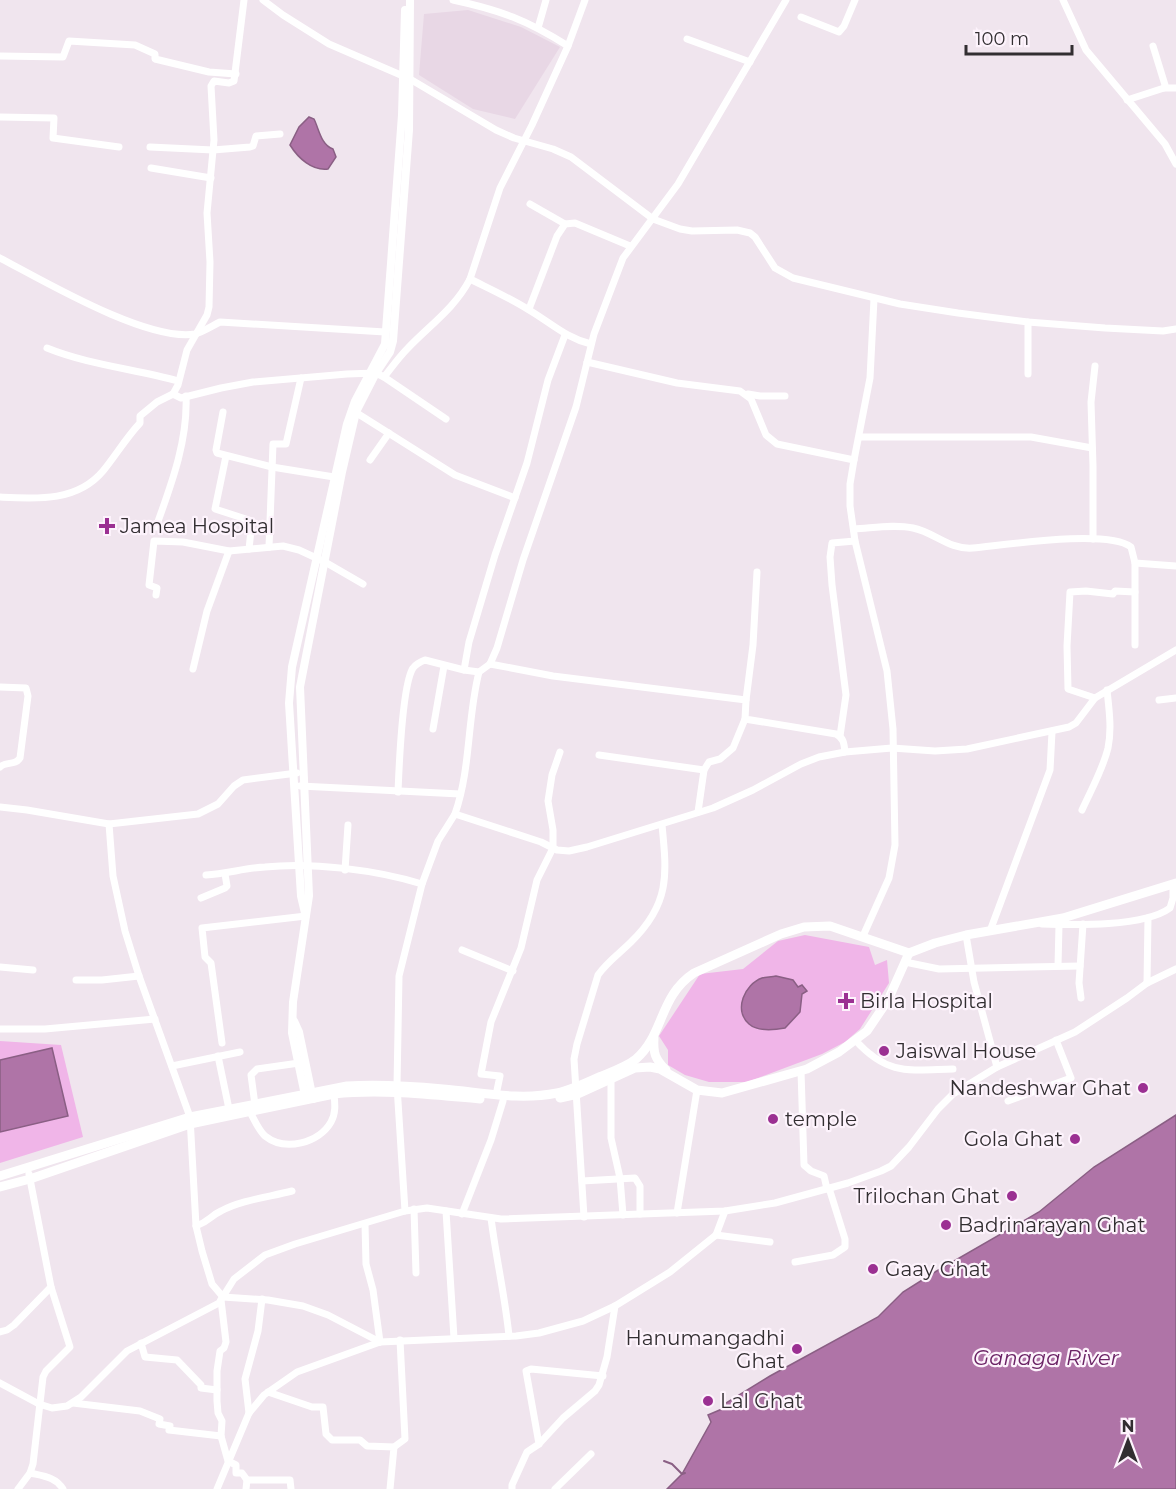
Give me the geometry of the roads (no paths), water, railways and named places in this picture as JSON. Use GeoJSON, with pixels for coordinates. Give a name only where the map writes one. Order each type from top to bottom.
{"type":"FeatureCollection","features":[{"type":"Feature","properties":{"kind":"main road"},"geometry":{"type":"LineString","coordinates":[[0,1187],[30,1179],[190,1120],[365,1085],[499,1098],[532,1096],[578,1090],[635,1068],[650,1067],[697,1090],[722,1093],[801,1071],[856,1041],[867,1031],[888,1000],[907,957],[935,943],[966,935],[1063,918],[1174,884]]}},
{"type":"Feature","properties":{"kind":"main road"},"geometry":{"type":"LineString","coordinates":[[578,1090],[636,1059],[655,1034],[671,996],[685,979],[781,934],[804,927],[830,926],[863,936],[907,957]]}},
{"type":"Feature","properties":{"kind":"main road"},"geometry":{"type":"LineString","coordinates":[[655,1034],[653,1052],[657,1061],[672,1076]]}},
{"type":"Feature","properties":{"kind":"main road"},"geometry":{"type":"LineString","coordinates":[[309,1096],[397,1089]]}},
{"type":"Feature","properties":{"kind":"main road"},"geometry":{"type":"LineString","coordinates":[[0,1176],[229,1109],[253,1108]]}},
{"type":"Feature","properties":{"kind":"street"},"geometry":{"type":"LineString","coordinates":[[0,497],[34,499],[56,497],[82,489],[93,482],[103,471],[140,423],[140,416],[157,402],[172,394],[187,350],[207,315],[210,296],[207,213],[213,150],[211,86],[212,82],[232,83],[234,81],[244,0]]}},
{"type":"Feature","properties":{"kind":"street"},"geometry":{"type":"LineString","coordinates":[[263,0],[329,44],[407,77],[496,130],[553,149],[570,158],[586,167],[653,219],[692,231],[737,230],[750,233],[775,268],[793,278],[874,299],[958,313],[1028,322],[1163,331],[1176,329]]}},
{"type":"Feature","properties":{"kind":"street"},"geometry":{"type":"LineString","coordinates":[[309,1096],[292,1033],[293,1002],[309,896],[295,786],[290,703],[291,673],[334,477],[354,411],[390,352],[394,334],[409,130],[405,0]]}},
{"type":"Feature","properties":{"kind":"street"},"geometry":{"type":"LineString","coordinates":[[377,374],[385,344],[407,77],[410,0]]}},
{"type":"Feature","properties":{"kind":"street"},"geometry":{"type":"LineString","coordinates":[[453,0],[505,13],[538,28],[568,46]]}},
{"type":"Feature","properties":{"kind":"street"},"geometry":{"type":"LineString","coordinates":[[538,28],[546,0]]}},
{"type":"Feature","properties":{"kind":"street"},"geometry":{"type":"LineString","coordinates":[[377,374],[455,303],[470,279],[494,203],[568,46],[585,0]]}},
{"type":"Feature","properties":{"kind":"street"},"geometry":{"type":"LineString","coordinates":[[416,1273],[397,1089],[399,976],[422,884],[438,841],[455,814],[460,795],[467,757],[470,716],[479,672],[490,664],[497,648],[523,560],[573,417],[591,344],[618,269],[630,246],[678,184],[786,0]]}},
{"type":"Feature","properties":{"kind":"street"},"geometry":{"type":"LineString","coordinates":[[801,17],[839,32],[855,0]]}},
{"type":"Feature","properties":{"kind":"street"},"geometry":{"type":"LineString","coordinates":[[1063,0],[1072,24],[1086,50],[1165,144],[1176,164]]}},
{"type":"Feature","properties":{"kind":"street"},"geometry":{"type":"LineString","coordinates":[[687,39],[750,62]]}},
{"type":"Feature","properties":{"kind":"street"},"geometry":{"type":"LineString","coordinates":[[0,56],[63,57],[69,40],[135,45],[156,54],[156,58],[209,72],[236,74]]}},
{"type":"Feature","properties":{"kind":"street"},"geometry":{"type":"LineString","coordinates":[[1153,46],[1164,88]]}},
{"type":"Feature","properties":{"kind":"street"},"geometry":{"type":"LineString","coordinates":[[1127,100],[1164,88],[1176,88]]}},
{"type":"Feature","properties":{"kind":"street"},"geometry":{"type":"LineString","coordinates":[[0,117],[54,118],[53,138],[119,147]]}},
{"type":"Feature","properties":{"kind":"street"},"geometry":{"type":"LineString","coordinates":[[150,147],[213,150],[252,147],[256,136],[280,134]]}},
{"type":"Feature","properties":{"kind":"street"},"geometry":{"type":"LineString","coordinates":[[151,168],[211,178]]}},
{"type":"Feature","properties":{"kind":"street"},"geometry":{"type":"LineString","coordinates":[[530,204],[565,224],[575,223],[630,246]]}},
{"type":"Feature","properties":{"kind":"street"},"geometry":{"type":"LineString","coordinates":[[529,309],[557,236],[565,224]]}},
{"type":"Feature","properties":{"kind":"street"},"geometry":{"type":"LineString","coordinates":[[0,258],[83,301],[131,322],[163,332],[197,333],[220,322],[250,325],[303,325],[385,332]]}},
{"type":"Feature","properties":{"kind":"street"},"geometry":{"type":"LineString","coordinates":[[470,279],[529,309],[565,335],[591,344]]}},
{"type":"Feature","properties":{"kind":"street"},"geometry":{"type":"LineString","coordinates":[[863,936],[889,878],[894,859],[895,828],[893,729],[887,671],[855,542],[850,506],[850,484],[870,378],[874,299]]}},
{"type":"Feature","properties":{"kind":"street"},"geometry":{"type":"LineString","coordinates":[[1028,322],[1028,374]]}},
{"type":"Feature","properties":{"kind":"street"},"geometry":{"type":"LineString","coordinates":[[464,670],[469,642],[495,555],[565,335]]}},
{"type":"Feature","properties":{"kind":"street"},"geometry":{"type":"LineString","coordinates":[[47,348],[69,357],[178,381]]}},
{"type":"Feature","properties":{"kind":"street"},"geometry":{"type":"LineString","coordinates":[[587,362],[677,383],[740,391],[755,406],[766,435],[777,444],[854,460]]}},
{"type":"Feature","properties":{"kind":"street"},"geometry":{"type":"LineString","coordinates":[[1093,539],[1091,402],[1095,366]]}},
{"type":"Feature","properties":{"kind":"street"},"geometry":{"type":"LineString","coordinates":[[172,394],[181,398],[232,386],[301,378],[377,374],[446,419]]}},
{"type":"Feature","properties":{"kind":"street"},"geometry":{"type":"LineString","coordinates":[[269,547],[273,444],[286,444],[301,378]]}},
{"type":"Feature","properties":{"kind":"street"},"geometry":{"type":"LineString","coordinates":[[745,394],[785,396]]}},
{"type":"Feature","properties":{"kind":"street"},"geometry":{"type":"LineString","coordinates":[[156,527],[183,438],[186,396]]}},
{"type":"Feature","properties":{"kind":"street"},"geometry":{"type":"LineString","coordinates":[[354,411],[455,475],[515,498]]}},
{"type":"Feature","properties":{"kind":"street"},"geometry":{"type":"LineString","coordinates":[[304,866],[305,772],[300,687],[354,411]]}},
{"type":"Feature","properties":{"kind":"street"},"geometry":{"type":"LineString","coordinates":[[223,412],[216,451],[226,456],[334,477]]}},
{"type":"Feature","properties":{"kind":"street"},"geometry":{"type":"LineString","coordinates":[[370,460],[389,433]]}},
{"type":"Feature","properties":{"kind":"street"},"geometry":{"type":"LineString","coordinates":[[860,437],[1036,438],[1092,448]]}},
{"type":"Feature","properties":{"kind":"street"},"geometry":{"type":"LineString","coordinates":[[226,456],[215,509],[252,521],[249,549]]}},
{"type":"Feature","properties":{"kind":"street"},"geometry":{"type":"LineString","coordinates":[[854,529],[913,528],[948,544],[969,548],[1093,539],[1127,544],[1133,551],[1135,563],[1135,645]]}},
{"type":"Feature","properties":{"kind":"street"},"geometry":{"type":"LineString","coordinates":[[156,595],[157,588],[149,585],[154,541],[183,542],[230,551],[283,546],[299,550],[325,562],[363,584]]}},
{"type":"Feature","properties":{"kind":"street"},"geometry":{"type":"LineString","coordinates":[[840,736],[846,702],[846,683],[832,585],[832,543],[855,542]]}},
{"type":"Feature","properties":{"kind":"street"},"geometry":{"type":"LineString","coordinates":[[193,669],[207,610],[230,551]]}},
{"type":"Feature","properties":{"kind":"street"},"geometry":{"type":"LineString","coordinates":[[1135,563],[1176,566]]}},
{"type":"Feature","properties":{"kind":"street"},"geometry":{"type":"LineString","coordinates":[[698,812],[704,770],[709,762],[720,759],[733,747],[745,719],[753,645],[757,572]]}},
{"type":"Feature","properties":{"kind":"street"},"geometry":{"type":"LineString","coordinates":[[1095,698],[1068,689],[1066,646],[1070,592],[1113,594],[1115,591],[1135,592]]}},
{"type":"Feature","properties":{"kind":"street"},"geometry":{"type":"LineString","coordinates":[[455,814],[541,842],[563,852],[576,850],[698,812],[753,790],[819,757],[892,748],[934,751],[967,749],[1069,728],[1076,723],[1095,698],[1176,650]]}},
{"type":"Feature","properties":{"kind":"street"},"geometry":{"type":"LineString","coordinates":[[398,792],[402,729],[411,673],[419,663],[425,660],[479,672]]}},
{"type":"Feature","properties":{"kind":"street"},"geometry":{"type":"LineString","coordinates":[[490,664],[553,676],[746,700]]}},
{"type":"Feature","properties":{"kind":"street"},"geometry":{"type":"LineString","coordinates":[[433,729],[444,666]]}},
{"type":"Feature","properties":{"kind":"street"},"geometry":{"type":"LineString","coordinates":[[0,687],[26,688],[28,696],[21,755],[18,761],[0,767]]}},
{"type":"Feature","properties":{"kind":"street"},"geometry":{"type":"LineString","coordinates":[[1082,810],[1104,762],[1108,746],[1107,690]]}},
{"type":"Feature","properties":{"kind":"street"},"geometry":{"type":"LineString","coordinates":[[1159,700],[1176,698]]}},
{"type":"Feature","properties":{"kind":"street"},"geometry":{"type":"LineString","coordinates":[[745,719],[829,732],[840,736],[844,742],[845,752]]}},
{"type":"Feature","properties":{"kind":"street"},"geometry":{"type":"LineString","coordinates":[[990,931],[1050,770],[1052,732]]}},
{"type":"Feature","properties":{"kind":"street"},"geometry":{"type":"LineString","coordinates":[[462,1214],[491,1140],[499,1098],[500,1076],[481,1074],[491,1022],[513,971],[537,880],[553,848],[553,830],[548,801],[552,775],[560,752]]}},
{"type":"Feature","properties":{"kind":"street"},"geometry":{"type":"LineString","coordinates":[[599,755],[704,770]]}},
{"type":"Feature","properties":{"kind":"street"},"geometry":{"type":"LineString","coordinates":[[0,807],[109,824],[205,812],[218,804],[234,786],[243,780],[305,772]]}},
{"type":"Feature","properties":{"kind":"street"},"geometry":{"type":"LineString","coordinates":[[295,786],[460,795]]}},
{"type":"Feature","properties":{"kind":"street"},"geometry":{"type":"LineString","coordinates":[[109,824],[116,894],[139,976],[190,1120],[196,1226],[210,1278],[222,1298],[226,1342],[224,1348],[220,1350],[217,1390],[218,1413],[222,1421],[221,1436],[228,1461],[236,1465],[236,1473],[242,1473],[247,1480],[246,1489]]}},
{"type":"Feature","properties":{"kind":"street"},"geometry":{"type":"LineString","coordinates":[[345,870],[348,825]]}},
{"type":"Feature","properties":{"kind":"street"},"geometry":{"type":"LineString","coordinates":[[584,1217],[575,1053],[598,975],[645,927],[662,896],[666,869],[662,825]]}},
{"type":"Feature","properties":{"kind":"street"},"geometry":{"type":"LineString","coordinates":[[206,875],[265,867],[304,866],[397,877],[422,884]]}},
{"type":"Feature","properties":{"kind":"street"},"geometry":{"type":"LineString","coordinates":[[201,898],[227,886],[225,874]]}},
{"type":"Feature","properties":{"kind":"street"},"geometry":{"type":"LineString","coordinates":[[1034,924],[1083,924],[1148,918],[1170,908],[1174,884]]}},
{"type":"Feature","properties":{"kind":"street"},"geometry":{"type":"LineString","coordinates":[[222,1043],[211,963],[205,957],[202,928],[306,916]]}},
{"type":"Feature","properties":{"kind":"street"},"geometry":{"type":"LineString","coordinates":[[1147,982],[1148,918]]}},
{"type":"Feature","properties":{"kind":"street"},"geometry":{"type":"LineString","coordinates":[[1081,998],[1080,966],[1083,924]]}},
{"type":"Feature","properties":{"kind":"street"},"geometry":{"type":"LineString","coordinates":[[1058,966],[1059,925]]}},
{"type":"Feature","properties":{"kind":"street"},"geometry":{"type":"LineString","coordinates":[[966,935],[971,967],[997,1067]]}},
{"type":"Feature","properties":{"kind":"street"},"geometry":{"type":"LineString","coordinates":[[462,950],[513,971]]}},
{"type":"Feature","properties":{"kind":"street"},"geometry":{"type":"LineString","coordinates":[[907,957],[939,969],[1080,966]]}},
{"type":"Feature","properties":{"kind":"street"},"geometry":{"type":"LineString","coordinates":[[0,967],[33,970]]}},
{"type":"Feature","properties":{"kind":"street"},"geometry":{"type":"LineString","coordinates":[[73,1403],[120,1357],[141,1343],[213,1307],[222,1298],[234,1279],[265,1255],[410,1210],[427,1208],[491,1218],[725,1211],[775,1203],[828,1189],[881,1171],[891,1166],[909,1147],[938,1108],[953,1094],[997,1067],[1089,1024],[1147,982],[1176,969]]}},
{"type":"Feature","properties":{"kind":"street"},"geometry":{"type":"LineString","coordinates":[[76,980],[139,976]]}},
{"type":"Feature","properties":{"kind":"street"},"geometry":{"type":"LineString","coordinates":[[292,1018],[299,1032],[309,1096]]}},
{"type":"Feature","properties":{"kind":"street"},"geometry":{"type":"LineString","coordinates":[[0,1029],[45,1029],[155,1019]]}},
{"type":"Feature","properties":{"kind":"street"},"geometry":{"type":"LineString","coordinates":[[1008,1101],[1071,1078],[1056,1040]]}},
{"type":"Feature","properties":{"kind":"street"},"geometry":{"type":"LineString","coordinates":[[856,1041],[870,1057],[900,1070],[953,1069]]}},
{"type":"Feature","properties":{"kind":"street"},"geometry":{"type":"LineString","coordinates":[[172,1066],[240,1052]]}},
{"type":"Feature","properties":{"kind":"street"},"geometry":{"type":"LineString","coordinates":[[218,1056],[229,1109]]}},
{"type":"Feature","properties":{"kind":"street"},"geometry":{"type":"LineString","coordinates":[[299,1063],[253,1071],[251,1075],[253,1108],[263,1135],[273,1141],[291,1145],[315,1137],[330,1124],[336,1111],[334,1094]]}},
{"type":"Feature","properties":{"kind":"street"},"geometry":{"type":"LineString","coordinates":[[795,1262],[833,1255],[845,1247],[845,1239],[824,1176],[811,1171],[804,1165],[801,1071]]}},
{"type":"Feature","properties":{"kind":"street"},"geometry":{"type":"LineString","coordinates":[[611,1079],[611,1138],[620,1178],[623,1215]]}},
{"type":"Feature","properties":{"kind":"street"},"geometry":{"type":"LineString","coordinates":[[677,1213],[697,1090]]}},
{"type":"Feature","properties":{"kind":"street"},"geometry":{"type":"LineString","coordinates":[[18,1489],[30,1473],[33,1464],[41,1384],[46,1371],[70,1347],[51,1287],[27,1168]]}},
{"type":"Feature","properties":{"kind":"street"},"geometry":{"type":"LineString","coordinates":[[582,1181],[632,1177],[638,1181],[640,1214]]}},
{"type":"Feature","properties":{"kind":"street"},"geometry":{"type":"LineString","coordinates":[[196,1226],[207,1222],[218,1212],[234,1206],[291,1191]]}},
{"type":"Feature","properties":{"kind":"street"},"geometry":{"type":"LineString","coordinates":[[446,1211],[454,1338]]}},
{"type":"Feature","properties":{"kind":"street"},"geometry":{"type":"LineString","coordinates":[[217,1489],[249,1413],[268,1392],[297,1372],[380,1342],[539,1333],[583,1321],[615,1306],[670,1272],[716,1235],[725,1211]]}},
{"type":"Feature","properties":{"kind":"street"},"geometry":{"type":"LineString","coordinates":[[491,1218],[498,1266],[506,1299],[509,1336]]}},
{"type":"Feature","properties":{"kind":"street"},"geometry":{"type":"LineString","coordinates":[[365,1224],[366,1264],[373,1290],[380,1342]]}},
{"type":"Feature","properties":{"kind":"street"},"geometry":{"type":"LineString","coordinates":[[716,1235],[770,1242]]}},
{"type":"Feature","properties":{"kind":"street"},"geometry":{"type":"LineString","coordinates":[[0,1332],[14,1325],[51,1287]]}},
{"type":"Feature","properties":{"kind":"street"},"geometry":{"type":"LineString","coordinates":[[222,1298],[262,1299],[303,1306],[328,1315],[380,1342]]}},
{"type":"Feature","properties":{"kind":"street"},"geometry":{"type":"LineString","coordinates":[[249,1413],[245,1379],[258,1330],[262,1299]]}},
{"type":"Feature","properties":{"kind":"street"},"geometry":{"type":"LineString","coordinates":[[512,1489],[526,1452],[539,1444],[563,1418],[595,1391],[603,1376],[615,1306]]}},
{"type":"Feature","properties":{"kind":"street"},"geometry":{"type":"LineString","coordinates":[[268,1392],[312,1407],[323,1407],[326,1434],[332,1440],[360,1440],[367,1446],[394,1447],[405,1439],[400,1340]]}},
{"type":"Feature","properties":{"kind":"street"},"geometry":{"type":"LineString","coordinates":[[141,1343],[145,1357],[177,1360],[201,1385],[201,1388],[217,1390]]}},
{"type":"Feature","properties":{"kind":"street"},"geometry":{"type":"LineString","coordinates":[[539,1444],[526,1371],[531,1369],[603,1376]]}},
{"type":"Feature","properties":{"kind":"street"},"geometry":{"type":"LineString","coordinates":[[0,1383],[39,1404],[60,1407],[73,1403],[140,1411],[160,1419],[159,1424],[170,1426],[169,1430],[221,1436]]}},
{"type":"Feature","properties":{"kind":"street"},"geometry":{"type":"LineString","coordinates":[[390,1489],[394,1447]]}},
{"type":"Feature","properties":{"kind":"street"},"geometry":{"type":"LineString","coordinates":[[555,1489],[591,1454]]}},
{"type":"Feature","properties":{"kind":"street"},"geometry":{"type":"LineString","coordinates":[[30,1473],[52,1478],[59,1482],[63,1489]]}},
{"type":"Feature","properties":{"kind":"street"},"geometry":{"type":"LineString","coordinates":[[247,1480],[290,1480],[291,1489]]}},
{"type":"Feature","properties":{"kind":"water"},"geometry":{"type":"Polygon","coordinates":[[[309,117],[314,119],[323,140],[333,149],[336,157],[328,169],[316,168],[306,163],[290,145],[299,127],[309,117]]]}},
{"type":"Feature","properties":{"kind":"water"},"geometry":{"type":"Polygon","coordinates":[[[776,976],[793,980],[798,987],[802,985],[807,991],[802,994],[800,1012],[785,1028],[766,1030],[753,1027],[744,1018],[743,998],[756,981],[776,976]]]}},
{"type":"Feature","properties":{"kind":"water"},"geometry":{"type":"Polygon","coordinates":[[[52,1048],[68,1116],[0,1132],[0,1060],[52,1048]]]}},
{"type":"Feature","properties":{"kind":"water","name":"Ganaga River"},"geometry":{"type":"Polygon","coordinates":[[[1176,1115],[1176,1489],[667,1489],[682,1474],[711,1422],[708,1415],[722,1409],[721,1406],[770,1376],[878,1317],[903,1292],[1039,1212],[1094,1167],[1176,1115]]]}},
{"type":"Feature","properties":{"kind":"waterway"},"geometry":{"type":"LineString","coordinates":[[664,1461],[672,1464],[682,1474],[685,1473]]}},
{"type":"Feature","properties":{"kind":"place","name":"Jamea Hospital"},"geometry":{"type":"Point","coordinates":[107,526]}},
{"type":"Feature","properties":{"kind":"place","name":"Birla Hospital"},"geometry":{"type":"Point","coordinates":[846,1001]}},
{"type":"Feature","properties":{"kind":"place","name":"Jaiswal House"},"geometry":{"type":"Point","coordinates":[884,1051]}},
{"type":"Feature","properties":{"kind":"place","name":"Nandeshwar Ghat"},"geometry":{"type":"Point","coordinates":[1143,1088]}},
{"type":"Feature","properties":{"kind":"place","name":"temple"},"geometry":{"type":"Point","coordinates":[773,1119]}},
{"type":"Feature","properties":{"kind":"place","name":"Gola Ghat"},"geometry":{"type":"Point","coordinates":[1075,1139]}},
{"type":"Feature","properties":{"kind":"place","name":"Trilochan Ghat"},"geometry":{"type":"Point","coordinates":[1012,1196]}},
{"type":"Feature","properties":{"kind":"place","name":"Badrinarayan Ghat"},"geometry":{"type":"Point","coordinates":[946,1225]}},
{"type":"Feature","properties":{"kind":"place","name":"Gaay Ghat"},"geometry":{"type":"Point","coordinates":[873,1269]}},
{"type":"Feature","properties":{"kind":"place","name":"Hanumangadhi Ghat"},"geometry":{"type":"Point","coordinates":[797,1349]}},
{"type":"Feature","properties":{"kind":"place","name":"Lal Ghat"},"geometry":{"type":"Point","coordinates":[708,1401]}}]}
